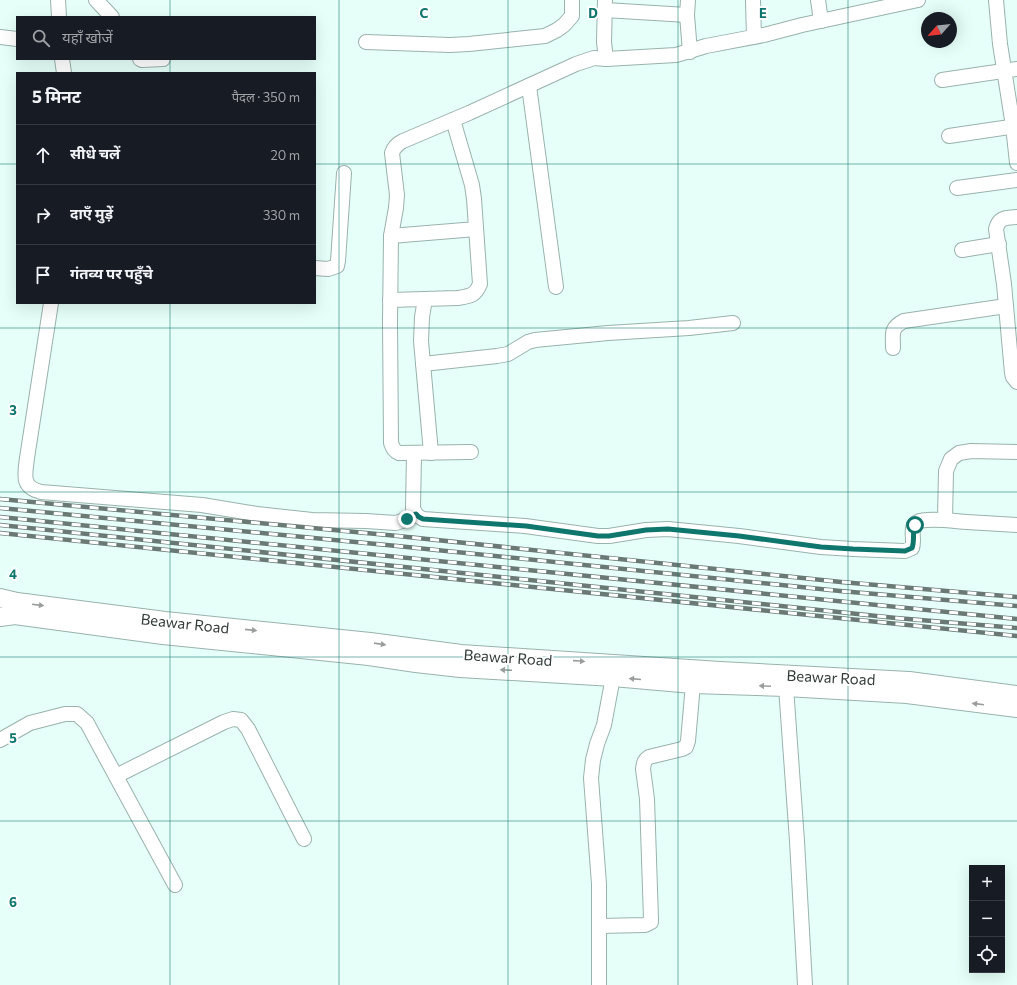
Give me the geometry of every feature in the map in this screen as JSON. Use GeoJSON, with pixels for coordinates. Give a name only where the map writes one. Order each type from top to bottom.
{"type":"FeatureCollection","features":[{"type":"Feature","properties":{"kind":"main road","name":"Beawar Road"},"geometry":{"type":"LineString","coordinates":[[0,598],[17,602],[165,621],[370,642],[461,654],[720,671],[908,681],[1017,695]]}},
{"type":"Feature","properties":{"kind":"main road","name":"Beawar Road"},"geometry":{"type":"LineString","coordinates":[[0,617],[15,615],[163,635],[369,656],[460,668],[612,677],[692,684],[786,687],[907,694],[1017,708]]}},
{"type":"Feature","properties":{"kind":"street"},"geometry":{"type":"LineString","coordinates":[[58,0],[59,16]]}},
{"type":"Feature","properties":{"kind":"street"},"geometry":{"type":"LineString","coordinates":[[96,0],[111,16]]}},
{"type":"Feature","properties":{"kind":"street"},"geometry":{"type":"LineString","coordinates":[[366,42],[450,45],[545,36],[564,25],[572,16],[572,0]]}},
{"type":"Feature","properties":{"kind":"street"},"geometry":{"type":"LineString","coordinates":[[688,0],[687,15],[690,52]]}},
{"type":"Feature","properties":{"kind":"street"},"geometry":{"type":"LineString","coordinates":[[753,0],[754,37]]}},
{"type":"Feature","properties":{"kind":"street"},"geometry":{"type":"LineString","coordinates":[[818,0],[821,21]]}},
{"type":"Feature","properties":{"kind":"street"},"geometry":{"type":"LineString","coordinates":[[472,452],[414,454],[399,453],[395,451],[391,443],[391,236],[396,202],[392,153],[397,144],[576,64],[594,58],[606,59],[676,55],[706,46],[754,37],[886,4],[918,0]]}},
{"type":"Feature","properties":{"kind":"street"},"geometry":{"type":"LineString","coordinates":[[996,0],[1000,44],[1011,70],[1017,163]]}},
{"type":"Feature","properties":{"kind":"street"},"geometry":{"type":"LineString","coordinates":[[606,59],[604,42],[605,5],[687,15]]}},
{"type":"Feature","properties":{"kind":"street"},"geometry":{"type":"LineString","coordinates":[[0,37],[16,39]]}},
{"type":"Feature","properties":{"kind":"street"},"geometry":{"type":"LineString","coordinates":[[62,60],[64,72]]}},
{"type":"Feature","properties":{"kind":"street"},"geometry":{"type":"LineString","coordinates":[[942,80],[1011,70]]}},
{"type":"Feature","properties":{"kind":"street"},"geometry":{"type":"LineString","coordinates":[[529,86],[556,287]]}},
{"type":"Feature","properties":{"kind":"street"},"geometry":{"type":"LineString","coordinates":[[390,300],[468,297],[477,292],[480,284],[472,185],[453,120]]}},
{"type":"Feature","properties":{"kind":"street"},"geometry":{"type":"LineString","coordinates":[[949,136],[1015,126]]}},
{"type":"Feature","properties":{"kind":"street"},"geometry":{"type":"LineString","coordinates":[[316,268],[328,269],[337,266],[344,173]]}},
{"type":"Feature","properties":{"kind":"street"},"geometry":{"type":"LineString","coordinates":[[957,188],[1017,180]]}},
{"type":"Feature","properties":{"kind":"street"},"geometry":{"type":"LineString","coordinates":[[1017,217],[1001,220],[997,224],[996,229],[1004,284],[1010,312],[1012,373],[1017,382]]}},
{"type":"Feature","properties":{"kind":"street"},"geometry":{"type":"LineString","coordinates":[[391,236],[476,230]]}},
{"type":"Feature","properties":{"kind":"street"},"geometry":{"type":"LineString","coordinates":[[962,250],[999,244]]}},
{"type":"Feature","properties":{"kind":"street"},"geometry":{"type":"LineString","coordinates":[[425,299],[422,317],[422,341],[431,453]]}},
{"type":"Feature","properties":{"kind":"street"},"geometry":{"type":"LineString","coordinates":[[51,304],[27,458],[25,478],[30,488],[41,492],[202,504],[257,514],[317,520],[396,523],[416,514]]}},
{"type":"Feature","properties":{"kind":"street"},"geometry":{"type":"LineString","coordinates":[[893,348],[892,332],[897,325],[904,321],[1010,312]]}},
{"type":"Feature","properties":{"kind":"street"},"geometry":{"type":"LineString","coordinates":[[423,364],[508,354],[528,342],[535,340],[608,333],[689,328],[733,323]]}},
{"type":"Feature","properties":{"kind":"street"},"geometry":{"type":"LineString","coordinates":[[945,520],[946,471],[951,459],[959,453],[971,450],[1017,452]]}},
{"type":"Feature","properties":{"kind":"street"},"geometry":{"type":"LineString","coordinates":[[414,454],[414,508],[416,514],[423,519],[526,526],[598,536],[668,529],[739,536],[821,547],[905,551],[912,548],[913,528],[920,521],[945,520],[1017,525]]}},
{"type":"Feature","properties":{"kind":"street"},"geometry":{"type":"LineString","coordinates":[[599,985],[599,884],[591,778],[593,760],[604,725],[612,677]]}},
{"type":"Feature","properties":{"kind":"street"},"geometry":{"type":"LineString","coordinates":[[599,926],[648,925],[650,922],[647,799],[643,769],[645,760],[649,757],[682,750],[686,747],[688,741],[692,684]]}},
{"type":"Feature","properties":{"kind":"street"},"geometry":{"type":"LineString","coordinates":[[786,687],[797,840],[805,985]]}},
{"type":"Feature","properties":{"kind":"street"},"geometry":{"type":"LineString","coordinates":[[0,740],[30,722],[65,714],[77,714],[87,723],[175,886]]}},
{"type":"Feature","properties":{"kind":"street"},"geometry":{"type":"LineString","coordinates":[[116,776],[224,722],[233,719],[241,720],[248,729],[304,839]]}},
{"type":"Feature","properties":{"kind":"railway"},"geometry":{"type":"LineString","coordinates":[[0,499],[398,536],[841,582],[1017,597]]}},
{"type":"Feature","properties":{"kind":"railway"},"geometry":{"type":"LineString","coordinates":[[0,508],[397,546],[840,591],[1017,606]]}},
{"type":"Feature","properties":{"kind":"railway"},"geometry":{"type":"LineString","coordinates":[[0,517],[1017,619]]}},
{"type":"Feature","properties":{"kind":"railway"},"geometry":{"type":"LineString","coordinates":[[0,525],[896,618],[1017,628]]}},
{"type":"Feature","properties":{"kind":"railway"},"geometry":{"type":"LineString","coordinates":[[0,533],[1017,636]]}},
{"type":"Feature","properties":{"kind":"route"},"geometry":{"type":"LineString","coordinates":[[407,519],[416,514],[423,519],[526,526],[598,536],[621,535],[646,530],[668,529],[739,536],[821,547],[905,551],[912,548],[913,528],[915,525]]}}]}
